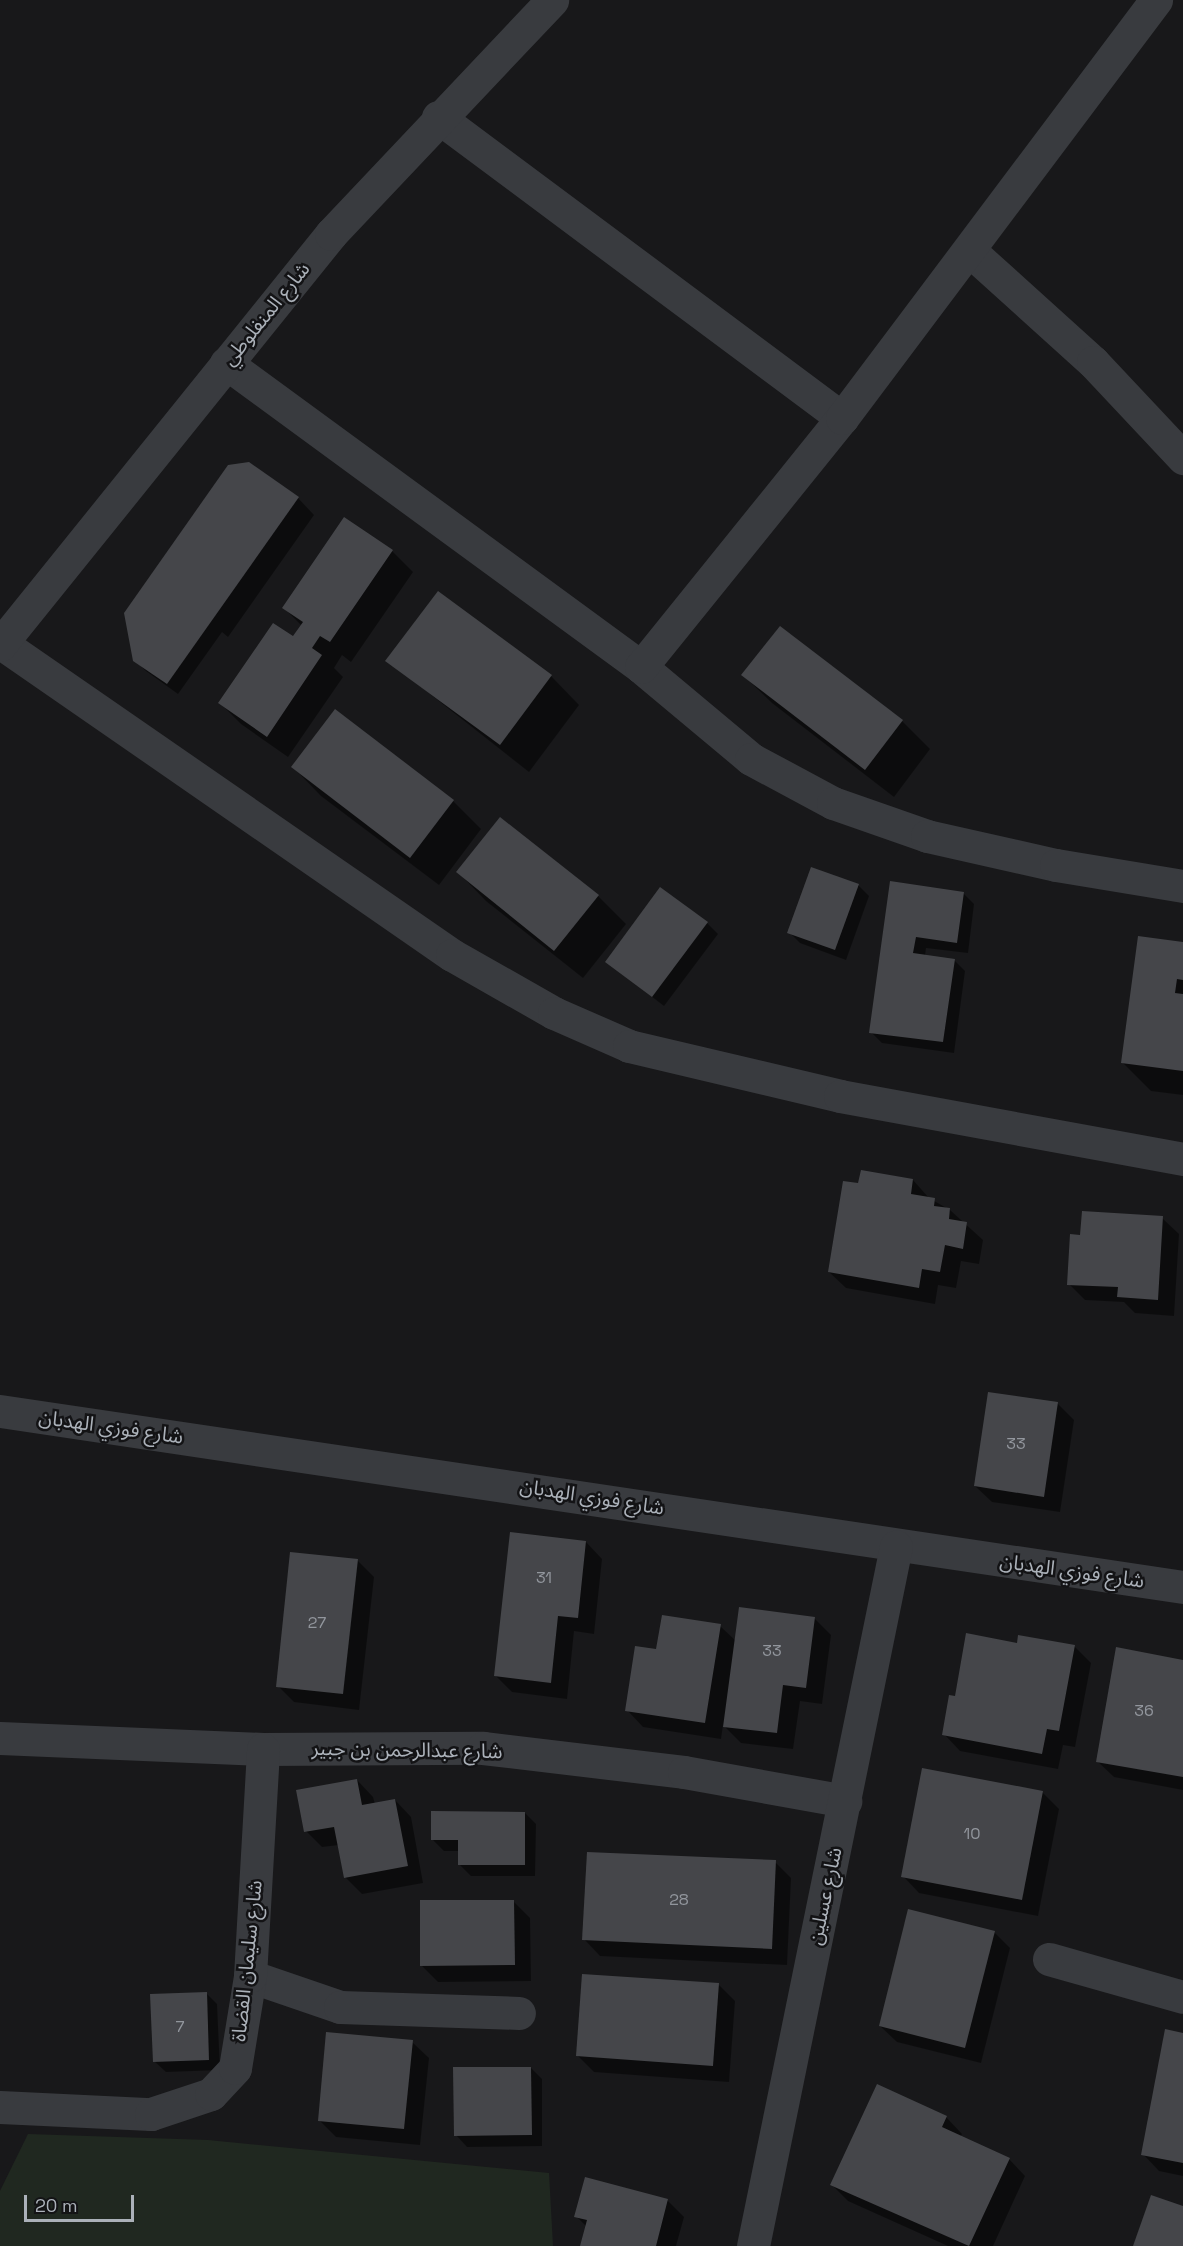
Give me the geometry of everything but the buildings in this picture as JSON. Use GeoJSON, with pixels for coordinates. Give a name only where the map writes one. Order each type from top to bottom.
{"type":"FeatureCollection","features":[{"type":"Feature","properties":{"kind":"street","name":"شارع المنفلوطي"},"geometry":{"type":"LineString","coordinates":[[1,644],[331,234],[438,117],[552,0]]}},
{"type":"Feature","properties":{"kind":"street"},"geometry":{"type":"LineString","coordinates":[[640,667],[842,418],[1156,0]]}},
{"type":"Feature","properties":{"kind":"street"},"geometry":{"type":"LineString","coordinates":[[438,117],[842,418]]}},
{"type":"Feature","properties":{"kind":"street"},"geometry":{"type":"LineString","coordinates":[[969,250],[1093,362],[1183,458]]}},
{"type":"Feature","properties":{"kind":"street"},"geometry":{"type":"LineString","coordinates":[[226,363],[640,667],[751,759],[833,803],[927,836],[1056,865],[1183,886]]}},
{"type":"Feature","properties":{"kind":"street"},"geometry":{"type":"LineString","coordinates":[[1,644],[452,955],[554,1013],[629,1046],[840,1096],[1183,1159]]}},
{"type":"Feature","properties":{"kind":"street","name":"شارع فوزي الهدبان"},"geometry":{"type":"LineString","coordinates":[[0,1411],[548,1490],[896,1546],[1183,1587]]}},
{"type":"Feature","properties":{"kind":"street","name":"شارع عسلين"},"geometry":{"type":"LineString","coordinates":[[753,2246],[782,2092],[845,1801],[896,1546]]}},
{"type":"Feature","properties":{"kind":"street","name":"شارع عبدالرحمن بن جبير"},"geometry":{"type":"LineString","coordinates":[[0,1738],[263,1749],[483,1748],[684,1772],[845,1801]]}},
{"type":"Feature","properties":{"kind":"street","name":"شارع سليمان القضاة"},"geometry":{"type":"LineString","coordinates":[[0,2108],[152,2114],[211,2094],[235,2068],[250,1976],[263,1749]]}},
{"type":"Feature","properties":{"kind":"street"},"geometry":{"type":"LineString","coordinates":[[1049,1959],[1183,1997]]}},
{"type":"Feature","properties":{"kind":"street"},"geometry":{"type":"LineString","coordinates":[[250,1976],[340,2007],[519,2013]]}},
{"type":"Feature","properties":{"kind":"shaded area"},"geometry":{"type":"Polygon","coordinates":[[[28,2134],[208,2140],[549,2173],[553,2246],[0,2246],[0,2191],[28,2134]]]}}]}
